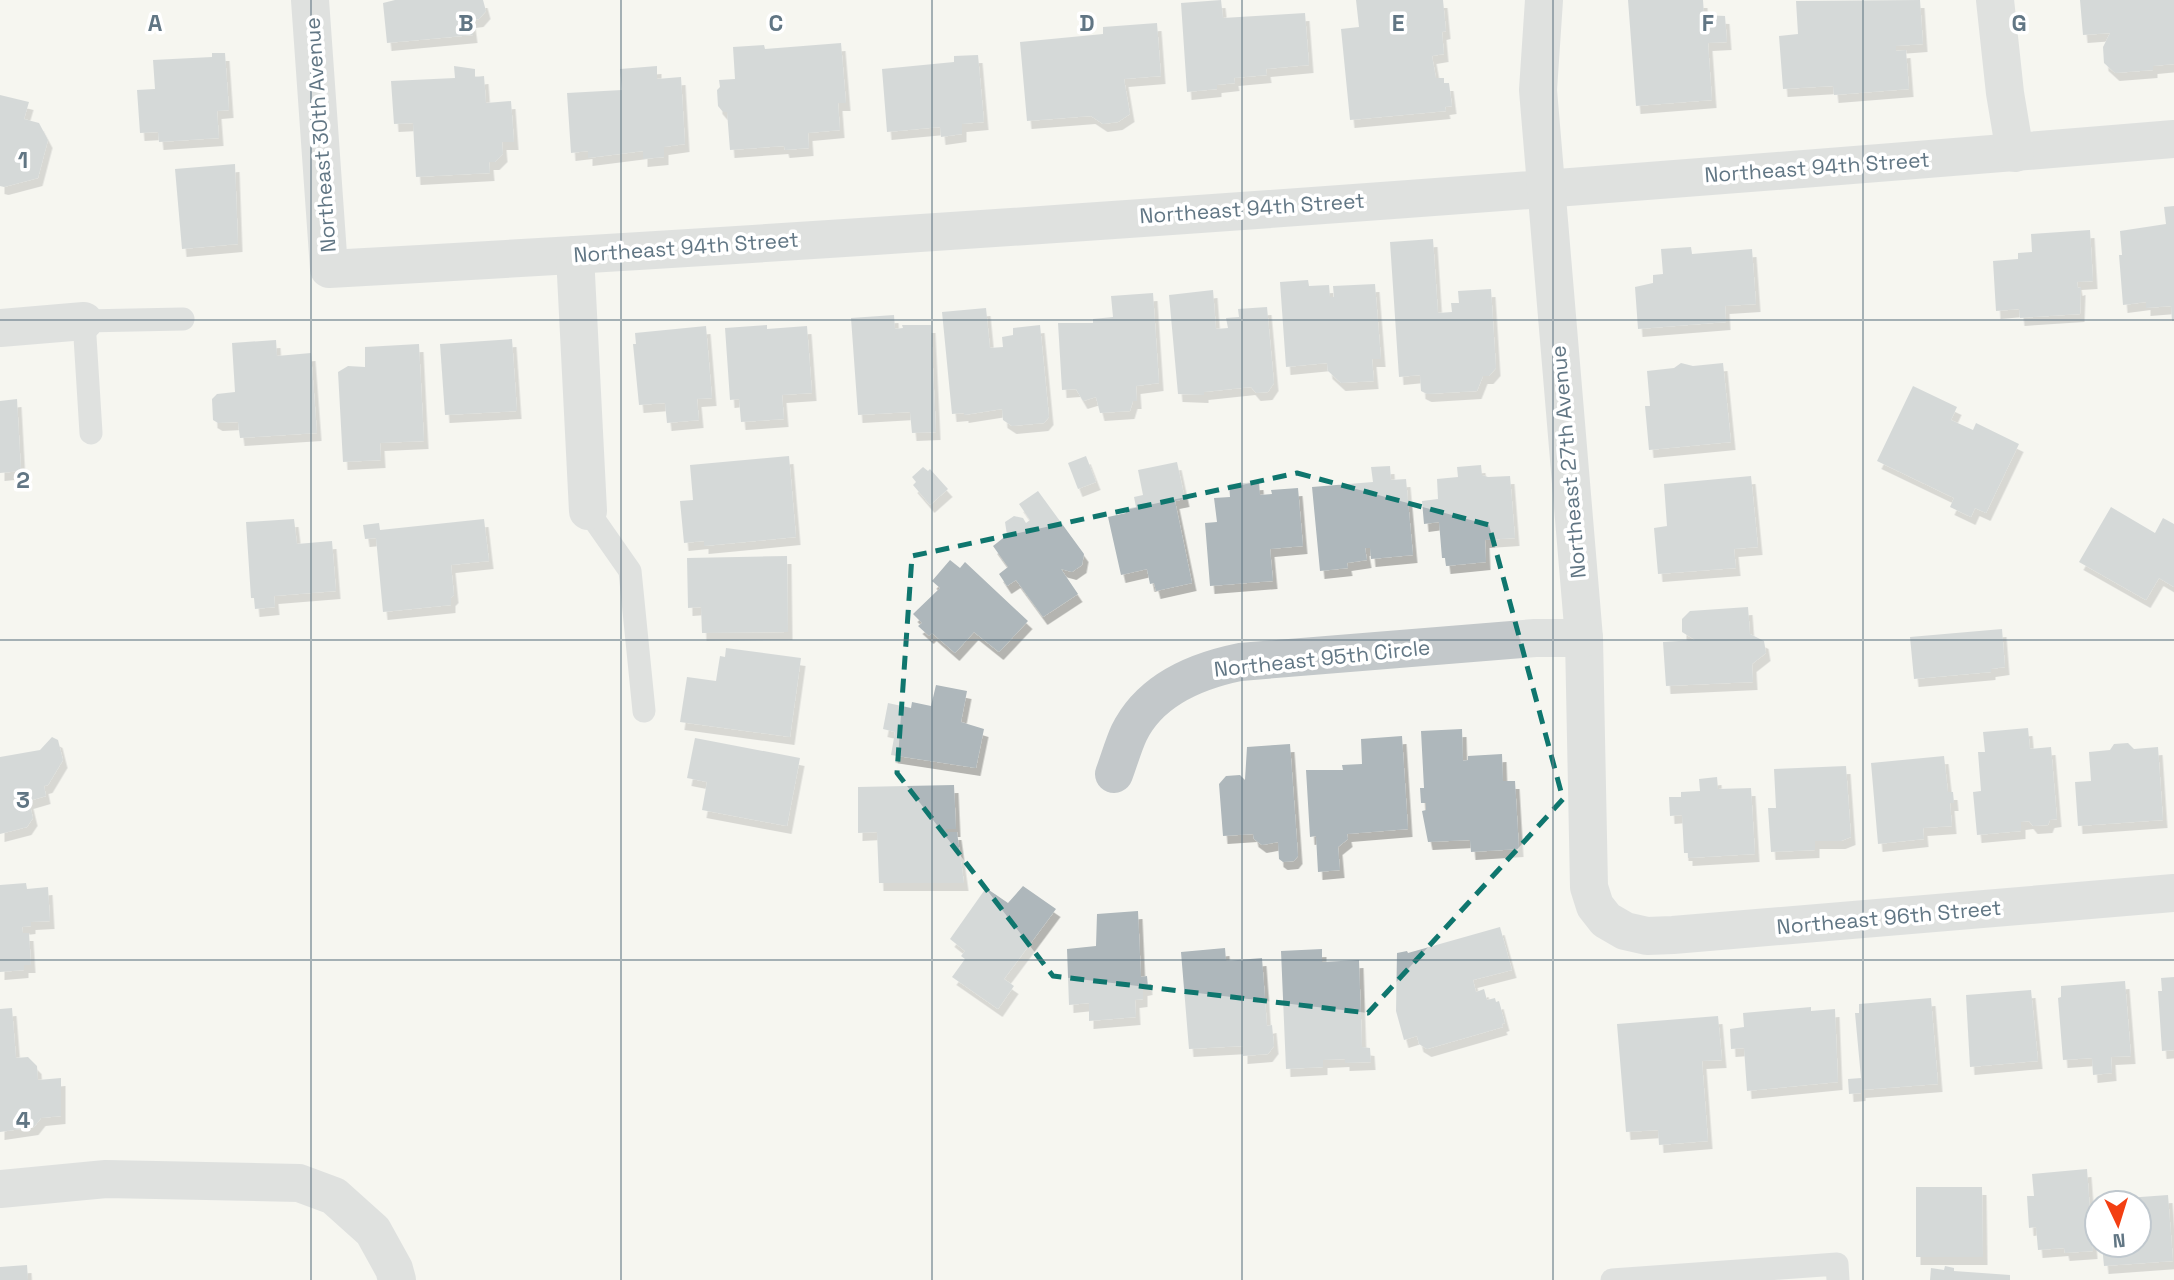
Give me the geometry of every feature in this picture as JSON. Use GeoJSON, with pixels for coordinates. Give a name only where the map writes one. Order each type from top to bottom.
{"type":"FeatureCollection","features":[{"type":"Feature","properties":{"kind":"street","name":"Northeast 30th Avenue"},"geometry":{"type":"LineString","coordinates":[[310,0],[329,269]]}},
{"type":"Feature","properties":{"kind":"street","name":"Northeast 27th Avenue"},"geometry":{"type":"LineString","coordinates":[[1544,0],[1538,90],[1584,638],[1586,867],[1595,906],[1606,920]]}},
{"type":"Feature","properties":{"kind":"street"},"geometry":{"type":"LineString","coordinates":[[1995,0],[2005,93],[2015,153]]}},
{"type":"Feature","properties":{"kind":"street","name":"Northeast 94th Street"},"geometry":{"type":"LineString","coordinates":[[329,269],[575,255],[1545,188],[2174,139]]}},
{"type":"Feature","properties":{"kind":"street"},"geometry":{"type":"LineString","coordinates":[[575,255],[588,511]]}},
{"type":"Feature","properties":{"kind":"street"},"geometry":{"type":"LineString","coordinates":[[0,328],[84,321]]}},
{"type":"Feature","properties":{"kind":"street","name":"Northeast 95th Circle"},"geometry":{"type":"LineString","coordinates":[[1114,774],[1129,732],[1150,705],[1176,684],[1207,669],[1280,659],[1535,638],[1584,638]]}},
{"type":"Feature","properties":{"kind":"street","name":"Northeast 96th Street"},"geometry":{"type":"LineString","coordinates":[[1606,920],[1636,933],[1673,935],[2174,892]]}},
{"type":"Feature","properties":{"kind":"street"},"geometry":{"type":"LineString","coordinates":[[0,1189],[106,1179],[299,1183],[334,1196],[373,1231],[394,1269],[397,1280]]}},
{"type":"Feature","properties":{"kind":"lane"},"geometry":{"type":"LineString","coordinates":[[91,433],[84,321],[183,319]]}},
{"type":"Feature","properties":{"kind":"lane"},"geometry":{"type":"LineString","coordinates":[[588,511],[629,571],[644,711]]}},
{"type":"Feature","properties":{"kind":"lane"},"geometry":{"type":"LineString","coordinates":[[1612,1280],[1837,1264],[1838,1280]]}},
{"type":"Feature","properties":{"kind":"highlighted area"},"geometry":{"type":"Polygon","coordinates":[[[1297,473],[1489,525],[1563,799],[1368,1013],[1053,976],[897,773],[912,556],[1297,473]]]}},
{"type":"Feature","properties":{"kind":"building"},"geometry":{"type":"Polygon","coordinates":[[[395,0],[483,0],[486,11],[479,19],[471,20],[473,35],[387,43],[383,3],[395,0]]]}},
{"type":"Feature","properties":{"kind":"building"},"geometry":{"type":"Polygon","coordinates":[[[1221,0],[1223,18],[1305,13],[1309,65],[1266,69],[1267,75],[1234,78],[1235,83],[1217,85],[1217,89],[1187,92],[1181,3],[1221,0]]]}},
{"type":"Feature","properties":{"kind":"building"},"geometry":{"type":"Polygon","coordinates":[[[1356,0],[1443,0],[1446,31],[1442,32],[1444,54],[1432,56],[1436,78],[1444,78],[1444,83],[1449,83],[1452,106],[1445,107],[1446,111],[1350,120],[1341,29],[1359,27],[1356,0]]]}},
{"type":"Feature","properties":{"kind":"building"},"geometry":{"type":"Polygon","coordinates":[[[1628,0],[1703,0],[1704,15],[1725,16],[1727,42],[1708,43],[1712,100],[1636,106],[1628,0]]]}},
{"type":"Feature","properties":{"kind":"building"},"geometry":{"type":"Polygon","coordinates":[[[1920,0],[1923,44],[1896,46],[1896,51],[1906,50],[1909,89],[1834,95],[1833,86],[1783,89],[1779,36],[1798,34],[1796,1],[1920,0]]]}},
{"type":"Feature","properties":{"kind":"building"},"geometry":{"type":"Polygon","coordinates":[[[2080,0],[2174,0],[2174,64],[2153,66],[2153,70],[2115,73],[2104,63],[2103,47],[2110,33],[2083,35],[2080,0]]]}},
{"type":"Feature","properties":{"kind":"building"},"geometry":{"type":"Polygon","coordinates":[[[1157,23],[1161,76],[1124,79],[1130,114],[1118,122],[1103,124],[1091,116],[1027,121],[1020,42],[1103,34],[1103,27],[1157,23]]]}},
{"type":"Feature","properties":{"kind":"building"},"geometry":{"type":"Polygon","coordinates":[[[841,43],[846,103],[838,103],[840,130],[808,133],[809,148],[785,150],[784,146],[730,150],[727,112],[723,112],[718,106],[717,90],[720,87],[719,80],[735,79],[733,47],[764,45],[765,49],[841,43]]]}},
{"type":"Feature","properties":{"kind":"building"},"geometry":{"type":"Polygon","coordinates":[[[212,53],[225,53],[229,110],[217,111],[219,138],[159,142],[158,132],[140,133],[137,90],[155,89],[153,60],[212,57],[212,53]]]}},
{"type":"Feature","properties":{"kind":"building"},"geometry":{"type":"Polygon","coordinates":[[[978,55],[984,122],[962,124],[962,134],[941,137],[940,127],[887,132],[882,69],[954,62],[954,56],[978,55]]]}},
{"type":"Feature","properties":{"kind":"building"},"geometry":{"type":"Polygon","coordinates":[[[454,66],[475,69],[475,77],[484,76],[486,103],[511,101],[514,142],[502,142],[503,154],[495,162],[489,162],[490,173],[416,177],[413,123],[394,124],[391,81],[455,78],[454,66]]]}},
{"type":"Feature","properties":{"kind":"building"},"geometry":{"type":"Polygon","coordinates":[[[657,66],[657,79],[681,77],[685,144],[664,147],[664,157],[643,159],[643,151],[588,158],[588,151],[571,153],[567,93],[622,90],[620,69],[657,66]]]}},
{"type":"Feature","properties":{"kind":"building"},"geometry":{"type":"Polygon","coordinates":[[[0,95],[29,102],[24,119],[39,123],[48,140],[38,178],[4,187],[0,186],[0,95]]]}},
{"type":"Feature","properties":{"kind":"building"},"geometry":{"type":"Polygon","coordinates":[[[235,164],[238,244],[182,249],[175,169],[235,164]]]}},
{"type":"Feature","properties":{"kind":"building"},"geometry":{"type":"Polygon","coordinates":[[[2174,206],[2172,321],[2171,306],[2146,308],[2146,302],[2123,305],[2119,255],[2122,255],[2120,231],[2166,224],[2164,207],[2174,206]]]}},
{"type":"Feature","properties":{"kind":"building"},"geometry":{"type":"Polygon","coordinates":[[[2090,230],[2093,281],[2077,282],[2078,288],[2081,287],[2080,314],[2020,318],[2019,309],[1996,311],[1993,261],[2018,259],[2018,253],[2032,252],[2031,234],[2090,230]]]}},
{"type":"Feature","properties":{"kind":"building"},"geometry":{"type":"Polygon","coordinates":[[[1433,239],[1438,313],[1452,312],[1451,303],[1459,303],[1458,291],[1491,289],[1496,368],[1489,376],[1483,376],[1477,391],[1427,394],[1421,391],[1420,375],[1399,377],[1390,242],[1433,239]]]}},
{"type":"Feature","properties":{"kind":"building"},"geometry":{"type":"Polygon","coordinates":[[[1691,247],[1692,254],[1752,249],[1756,304],[1725,306],[1726,322],[1638,329],[1635,287],[1653,283],[1653,275],[1663,274],[1661,249],[1691,247]]]}},
{"type":"Feature","properties":{"kind":"building"},"geometry":{"type":"Polygon","coordinates":[[[1308,280],[1309,286],[1329,285],[1330,297],[1334,297],[1333,286],[1375,284],[1381,359],[1372,359],[1374,381],[1341,383],[1328,371],[1327,363],[1286,367],[1280,282],[1308,280]]]}},
{"type":"Feature","properties":{"kind":"building"},"geometry":{"type":"Polygon","coordinates":[[[1213,290],[1216,329],[1228,328],[1226,318],[1239,317],[1238,309],[1267,307],[1274,383],[1268,392],[1256,393],[1251,387],[1204,392],[1204,395],[1178,394],[1169,295],[1213,290]]]}},
{"type":"Feature","properties":{"kind":"building"},"geometry":{"type":"Polygon","coordinates":[[[1153,293],[1159,383],[1136,386],[1137,401],[1133,401],[1130,411],[1100,413],[1096,397],[1083,401],[1076,389],[1062,390],[1058,323],[1093,323],[1093,319],[1113,317],[1111,296],[1153,293]]]}},
{"type":"Feature","properties":{"kind":"building"},"geometry":{"type":"Polygon","coordinates":[[[986,308],[990,348],[1003,347],[1002,337],[1013,335],[1013,328],[1040,325],[1049,417],[1044,423],[1012,426],[1003,420],[1002,409],[964,415],[952,414],[942,312],[986,308]]]}},
{"type":"Feature","properties":{"kind":"building"},"geometry":{"type":"Polygon","coordinates":[[[894,315],[895,329],[903,328],[902,325],[931,325],[936,432],[912,433],[910,412],[858,415],[851,318],[894,315]]]}},
{"type":"Feature","properties":{"kind":"building"},"geometry":{"type":"Polygon","coordinates":[[[767,325],[767,329],[807,326],[812,393],[782,395],[784,419],[741,422],[739,399],[730,400],[725,328],[767,325]]]}},
{"type":"Feature","properties":{"kind":"building"},"geometry":{"type":"Polygon","coordinates":[[[706,326],[712,398],[697,399],[699,420],[667,423],[665,403],[639,405],[633,344],[636,344],[635,333],[706,326]]]}},
{"type":"Feature","properties":{"kind":"building"},"geometry":{"type":"Polygon","coordinates":[[[512,339],[517,411],[445,415],[440,344],[512,339]]]}},
{"type":"Feature","properties":{"kind":"building"},"geometry":{"type":"Polygon","coordinates":[[[276,340],[277,356],[311,353],[317,433],[240,438],[238,422],[218,423],[213,420],[212,399],[217,394],[235,392],[232,343],[276,340]]]}},
{"type":"Feature","properties":{"kind":"building"},"geometry":{"type":"Polygon","coordinates":[[[419,344],[424,441],[380,443],[381,460],[343,462],[338,372],[348,366],[365,367],[365,347],[419,344]]]}},
{"type":"Feature","properties":{"kind":"building"},"geometry":{"type":"Polygon","coordinates":[[[1681,363],[1693,366],[1723,363],[1731,442],[1649,450],[1645,406],[1650,406],[1647,371],[1674,368],[1681,363]]]}},
{"type":"Feature","properties":{"kind":"building"},"geometry":{"type":"Polygon","coordinates":[[[1913,386],[1957,407],[1951,420],[1973,430],[1976,423],[2019,444],[1986,513],[1975,508],[1971,517],[1950,507],[1954,498],[1877,461],[1913,386]]]}},
{"type":"Feature","properties":{"kind":"building"},"geometry":{"type":"Polygon","coordinates":[[[17,399],[21,471],[0,473],[0,401],[17,399]]]}},
{"type":"Feature","properties":{"kind":"building"},"geometry":{"type":"Polygon","coordinates":[[[789,456],[796,537],[704,546],[704,541],[684,543],[680,501],[693,500],[690,465],[789,456]]]}},
{"type":"Feature","properties":{"kind":"building"},"geometry":{"type":"Polygon","coordinates":[[[1086,456],[1096,482],[1078,489],[1068,463],[1086,456]]]}},
{"type":"Feature","properties":{"kind":"building"},"geometry":{"type":"Polygon","coordinates":[[[1177,462],[1185,499],[1175,501],[1192,583],[1156,591],[1154,583],[1150,584],[1147,569],[1121,575],[1108,517],[1126,513],[1125,509],[1136,507],[1134,497],[1143,495],[1138,470],[1177,462]]]}},
{"type":"Feature","properties":{"kind":"building"},"geometry":{"type":"Polygon","coordinates":[[[1481,465],[1482,475],[1510,476],[1515,538],[1485,540],[1486,562],[1446,566],[1445,558],[1442,558],[1439,522],[1424,524],[1422,501],[1438,499],[1437,479],[1458,477],[1457,467],[1481,465]]]}},
{"type":"Feature","properties":{"kind":"building"},"geometry":{"type":"Polygon","coordinates":[[[1390,466],[1391,480],[1406,479],[1413,555],[1371,559],[1370,548],[1365,548],[1367,560],[1347,563],[1348,568],[1320,571],[1312,487],[1373,482],[1371,467],[1390,466]]]}},
{"type":"Feature","properties":{"kind":"building"},"geometry":{"type":"Polygon","coordinates":[[[923,467],[928,471],[930,469],[948,489],[930,505],[913,485],[916,482],[912,477],[923,467]]]}},
{"type":"Feature","properties":{"kind":"building"},"geometry":{"type":"Polygon","coordinates":[[[1751,476],[1758,547],[1734,549],[1736,568],[1658,574],[1654,528],[1667,526],[1664,484],[1751,476]]]}},
{"type":"Feature","properties":{"kind":"building"},"geometry":{"type":"Polygon","coordinates":[[[1259,482],[1260,495],[1272,494],[1271,490],[1298,488],[1303,546],[1270,549],[1273,581],[1210,586],[1205,523],[1217,522],[1214,498],[1230,497],[1229,484],[1259,482]]]}},
{"type":"Feature","properties":{"kind":"building"},"geometry":{"type":"Polygon","coordinates":[[[1038,491],[1084,554],[1082,565],[1072,572],[1061,569],[1078,594],[1043,617],[1016,580],[1007,586],[999,574],[1008,567],[993,546],[1007,535],[1005,522],[1014,516],[1023,518],[1026,523],[1030,520],[1019,504],[1038,491]]]}},
{"type":"Feature","properties":{"kind":"building"},"geometry":{"type":"Polygon","coordinates":[[[2111,507],[2155,533],[2163,518],[2174,524],[2174,587],[2159,578],[2146,600],[2079,562],[2111,507]]]}},
{"type":"Feature","properties":{"kind":"building"},"geometry":{"type":"Polygon","coordinates":[[[294,519],[297,544],[332,541],[336,591],[274,596],[275,607],[255,609],[254,598],[251,598],[246,522],[294,519]]]}},
{"type":"Feature","properties":{"kind":"building"},"geometry":{"type":"Polygon","coordinates":[[[484,519],[489,561],[451,565],[454,595],[451,605],[383,612],[376,538],[365,539],[363,525],[379,523],[380,530],[484,519]]]}},
{"type":"Feature","properties":{"kind":"building"},"geometry":{"type":"Polygon","coordinates":[[[787,556],[788,632],[702,633],[701,607],[688,608],[687,558],[787,556]]]}},
{"type":"Feature","properties":{"kind":"building"},"geometry":{"type":"Polygon","coordinates":[[[950,560],[960,568],[965,562],[1028,621],[999,652],[974,632],[955,653],[932,633],[929,636],[918,626],[922,623],[913,614],[940,588],[932,581],[950,560]]]}},
{"type":"Feature","properties":{"kind":"building"},"geometry":{"type":"Polygon","coordinates":[[[1748,607],[1750,634],[1764,641],[1766,653],[1752,664],[1753,682],[1666,686],[1663,642],[1695,640],[1682,632],[1682,619],[1690,611],[1748,607]]]}},
{"type":"Feature","properties":{"kind":"building"},"geometry":{"type":"Polygon","coordinates":[[[2002,629],[2005,667],[1991,669],[1991,672],[1914,679],[1910,637],[2002,629]]]}},
{"type":"Feature","properties":{"kind":"building"},"geometry":{"type":"Polygon","coordinates":[[[726,648],[801,658],[790,737],[680,722],[687,677],[716,681],[720,656],[725,657],[726,648]]]}},
{"type":"Feature","properties":{"kind":"building"},"geometry":{"type":"Polygon","coordinates":[[[936,685],[967,691],[961,722],[984,729],[976,768],[891,755],[895,732],[883,729],[888,703],[911,708],[912,702],[931,706],[936,685]]]}},
{"type":"Feature","properties":{"kind":"building"},"geometry":{"type":"Polygon","coordinates":[[[2028,728],[2030,749],[2051,747],[2057,819],[2050,820],[2048,825],[2033,826],[2029,821],[2021,822],[2021,831],[1977,835],[1973,792],[1981,791],[1978,752],[1985,752],[1983,732],[2028,728]]]}},
{"type":"Feature","properties":{"kind":"building"},"geometry":{"type":"Polygon","coordinates":[[[1462,729],[1463,761],[1468,760],[1468,756],[1502,754],[1503,781],[1515,781],[1519,849],[1471,852],[1470,840],[1428,842],[1422,811],[1426,810],[1426,803],[1421,803],[1420,788],[1424,788],[1421,731],[1462,729]]]}},
{"type":"Feature","properties":{"kind":"building"},"geometry":{"type":"Polygon","coordinates":[[[1402,736],[1408,829],[1347,834],[1348,839],[1338,847],[1340,870],[1318,872],[1316,836],[1310,837],[1306,770],[1343,770],[1342,765],[1362,764],[1361,739],[1402,736]]]}},
{"type":"Feature","properties":{"kind":"building"},"geometry":{"type":"Polygon","coordinates":[[[52,737],[58,740],[63,760],[48,785],[44,786],[46,796],[29,801],[33,818],[27,827],[0,834],[0,757],[40,750],[52,737]]]}},
{"type":"Feature","properties":{"kind":"building"},"geometry":{"type":"Polygon","coordinates":[[[695,738],[800,758],[787,826],[702,810],[707,782],[687,778],[695,738]]]}},
{"type":"Feature","properties":{"kind":"building"},"geometry":{"type":"Polygon","coordinates":[[[2128,743],[2134,749],[2158,747],[2163,820],[2078,826],[2075,782],[2091,781],[2089,752],[2110,750],[2114,744],[2128,743]]]}},
{"type":"Feature","properties":{"kind":"building"},"geometry":{"type":"Polygon","coordinates":[[[1290,744],[1298,856],[1294,861],[1283,862],[1279,859],[1278,842],[1262,845],[1254,839],[1253,834],[1223,836],[1219,784],[1226,776],[1240,775],[1245,780],[1247,747],[1290,744]]]}},
{"type":"Feature","properties":{"kind":"building"},"geometry":{"type":"Polygon","coordinates":[[[1944,756],[1948,792],[1953,792],[1954,803],[1950,803],[1952,826],[1923,828],[1924,839],[1878,844],[1871,763],[1944,756]]]}},
{"type":"Feature","properties":{"kind":"building"},"geometry":{"type":"Polygon","coordinates":[[[1846,766],[1851,837],[1841,841],[1815,841],[1815,850],[1771,852],[1768,808],[1776,808],[1774,769],[1846,766]]]}},
{"type":"Feature","properties":{"kind":"building"},"geometry":{"type":"Polygon","coordinates":[[[1717,777],[1718,789],[1751,788],[1755,854],[1688,858],[1688,853],[1684,853],[1682,815],[1670,816],[1669,797],[1681,797],[1681,792],[1700,791],[1699,779],[1717,777]]]}},
{"type":"Feature","properties":{"kind":"building"},"geometry":{"type":"Polygon","coordinates":[[[954,785],[956,829],[946,829],[946,832],[957,832],[964,883],[879,883],[877,832],[858,833],[858,787],[954,785]]]}},
{"type":"Feature","properties":{"kind":"building"},"geometry":{"type":"Polygon","coordinates":[[[26,883],[27,889],[48,887],[50,921],[31,922],[31,926],[22,927],[23,933],[29,933],[31,965],[24,965],[24,970],[0,972],[0,885],[26,883]]]}},
{"type":"Feature","properties":{"kind":"building"},"geometry":{"type":"Polygon","coordinates":[[[1023,886],[1056,909],[1004,979],[1014,986],[998,1009],[952,977],[965,959],[961,956],[965,951],[950,939],[986,888],[1008,903],[1023,886]]]}},
{"type":"Feature","properties":{"kind":"building"},"geometry":{"type":"Polygon","coordinates":[[[1138,911],[1141,977],[1147,976],[1148,987],[1143,988],[1143,999],[1135,1000],[1136,1017],[1089,1021],[1089,1003],[1069,1005],[1067,949],[1096,946],[1097,914],[1138,911]]]}},
{"type":"Feature","properties":{"kind":"building"},"geometry":{"type":"Polygon","coordinates":[[[1500,927],[1512,970],[1473,980],[1476,992],[1484,989],[1487,1000],[1495,998],[1496,1002],[1499,1001],[1505,1023],[1502,1024],[1503,1027],[1427,1049],[1419,1044],[1417,1036],[1404,1040],[1396,1011],[1397,953],[1408,953],[1500,927]]]}},
{"type":"Feature","properties":{"kind":"building"},"geometry":{"type":"Polygon","coordinates":[[[1225,948],[1226,961],[1262,958],[1267,1026],[1272,1025],[1274,1046],[1268,1054],[1243,1056],[1243,1046],[1189,1049],[1181,952],[1225,948]]]}},
{"type":"Feature","properties":{"kind":"building"},"geometry":{"type":"Polygon","coordinates":[[[1322,949],[1322,962],[1359,960],[1362,1047],[1370,1048],[1371,1062],[1323,1060],[1323,1067],[1286,1069],[1281,951],[1322,949]]]}},
{"type":"Feature","properties":{"kind":"building"},"geometry":{"type":"Polygon","coordinates":[[[2174,977],[2174,1050],[2162,1051],[2158,991],[2162,991],[2161,978],[2174,977]]]}},
{"type":"Feature","properties":{"kind":"building"},"geometry":{"type":"Polygon","coordinates":[[[2125,981],[2131,1056],[2111,1057],[2112,1073],[2093,1075],[2092,1058],[2063,1060],[2058,998],[2061,997],[2061,986],[2125,981]]]}},
{"type":"Feature","properties":{"kind":"building"},"geometry":{"type":"Polygon","coordinates":[[[2031,990],[2038,1061],[1970,1067],[1966,995],[2031,990]]]}},
{"type":"Feature","properties":{"kind":"building"},"geometry":{"type":"Polygon","coordinates":[[[1931,998],[1938,1084],[1861,1090],[1861,1093],[1849,1094],[1848,1079],[1861,1078],[1855,1013],[1859,1013],[1859,1004],[1931,998]]]}},
{"type":"Feature","properties":{"kind":"building"},"geometry":{"type":"Polygon","coordinates":[[[1811,1007],[1811,1011],[1835,1009],[1838,1082],[1747,1091],[1744,1048],[1731,1049],[1730,1029],[1744,1027],[1743,1013],[1811,1007]]]}},
{"type":"Feature","properties":{"kind":"building"},"geometry":{"type":"Polygon","coordinates":[[[12,1008],[16,1058],[28,1057],[37,1066],[38,1080],[61,1078],[61,1116],[41,1118],[34,1127],[0,1132],[0,1009],[12,1008]]]}},
{"type":"Feature","properties":{"kind":"building"},"geometry":{"type":"Polygon","coordinates":[[[1718,1016],[1722,1060],[1702,1061],[1708,1141],[1659,1145],[1658,1130],[1626,1132],[1617,1024],[1718,1016]]]}},
{"type":"Feature","properties":{"kind":"building"},"geometry":{"type":"Polygon","coordinates":[[[2087,1169],[2088,1189],[2083,1189],[2083,1252],[2065,1253],[2064,1248],[2038,1250],[2036,1227],[2029,1228],[2027,1196],[2034,1196],[2032,1174],[2087,1169]]]}},
{"type":"Feature","properties":{"kind":"building"},"geometry":{"type":"Polygon","coordinates":[[[1916,1187],[1982,1187],[1983,1257],[1916,1257],[1916,1187]]]}},
{"type":"Feature","properties":{"kind":"building"},"geometry":{"type":"Polygon","coordinates":[[[2168,1195],[2173,1261],[2104,1266],[2103,1259],[2153,1259],[2153,1196],[2168,1195]]]}},
{"type":"Feature","properties":{"kind":"building"},"geometry":{"type":"Polygon","coordinates":[[[27,1265],[28,1280],[0,1280],[0,1267],[27,1265]]]}},
{"type":"Feature","properties":{"kind":"building"},"geometry":{"type":"Polygon","coordinates":[[[1945,1266],[1954,1268],[1954,1271],[2010,1275],[2010,1280],[1930,1280],[1931,1268],[1944,1270],[1945,1266]]]}}]}
